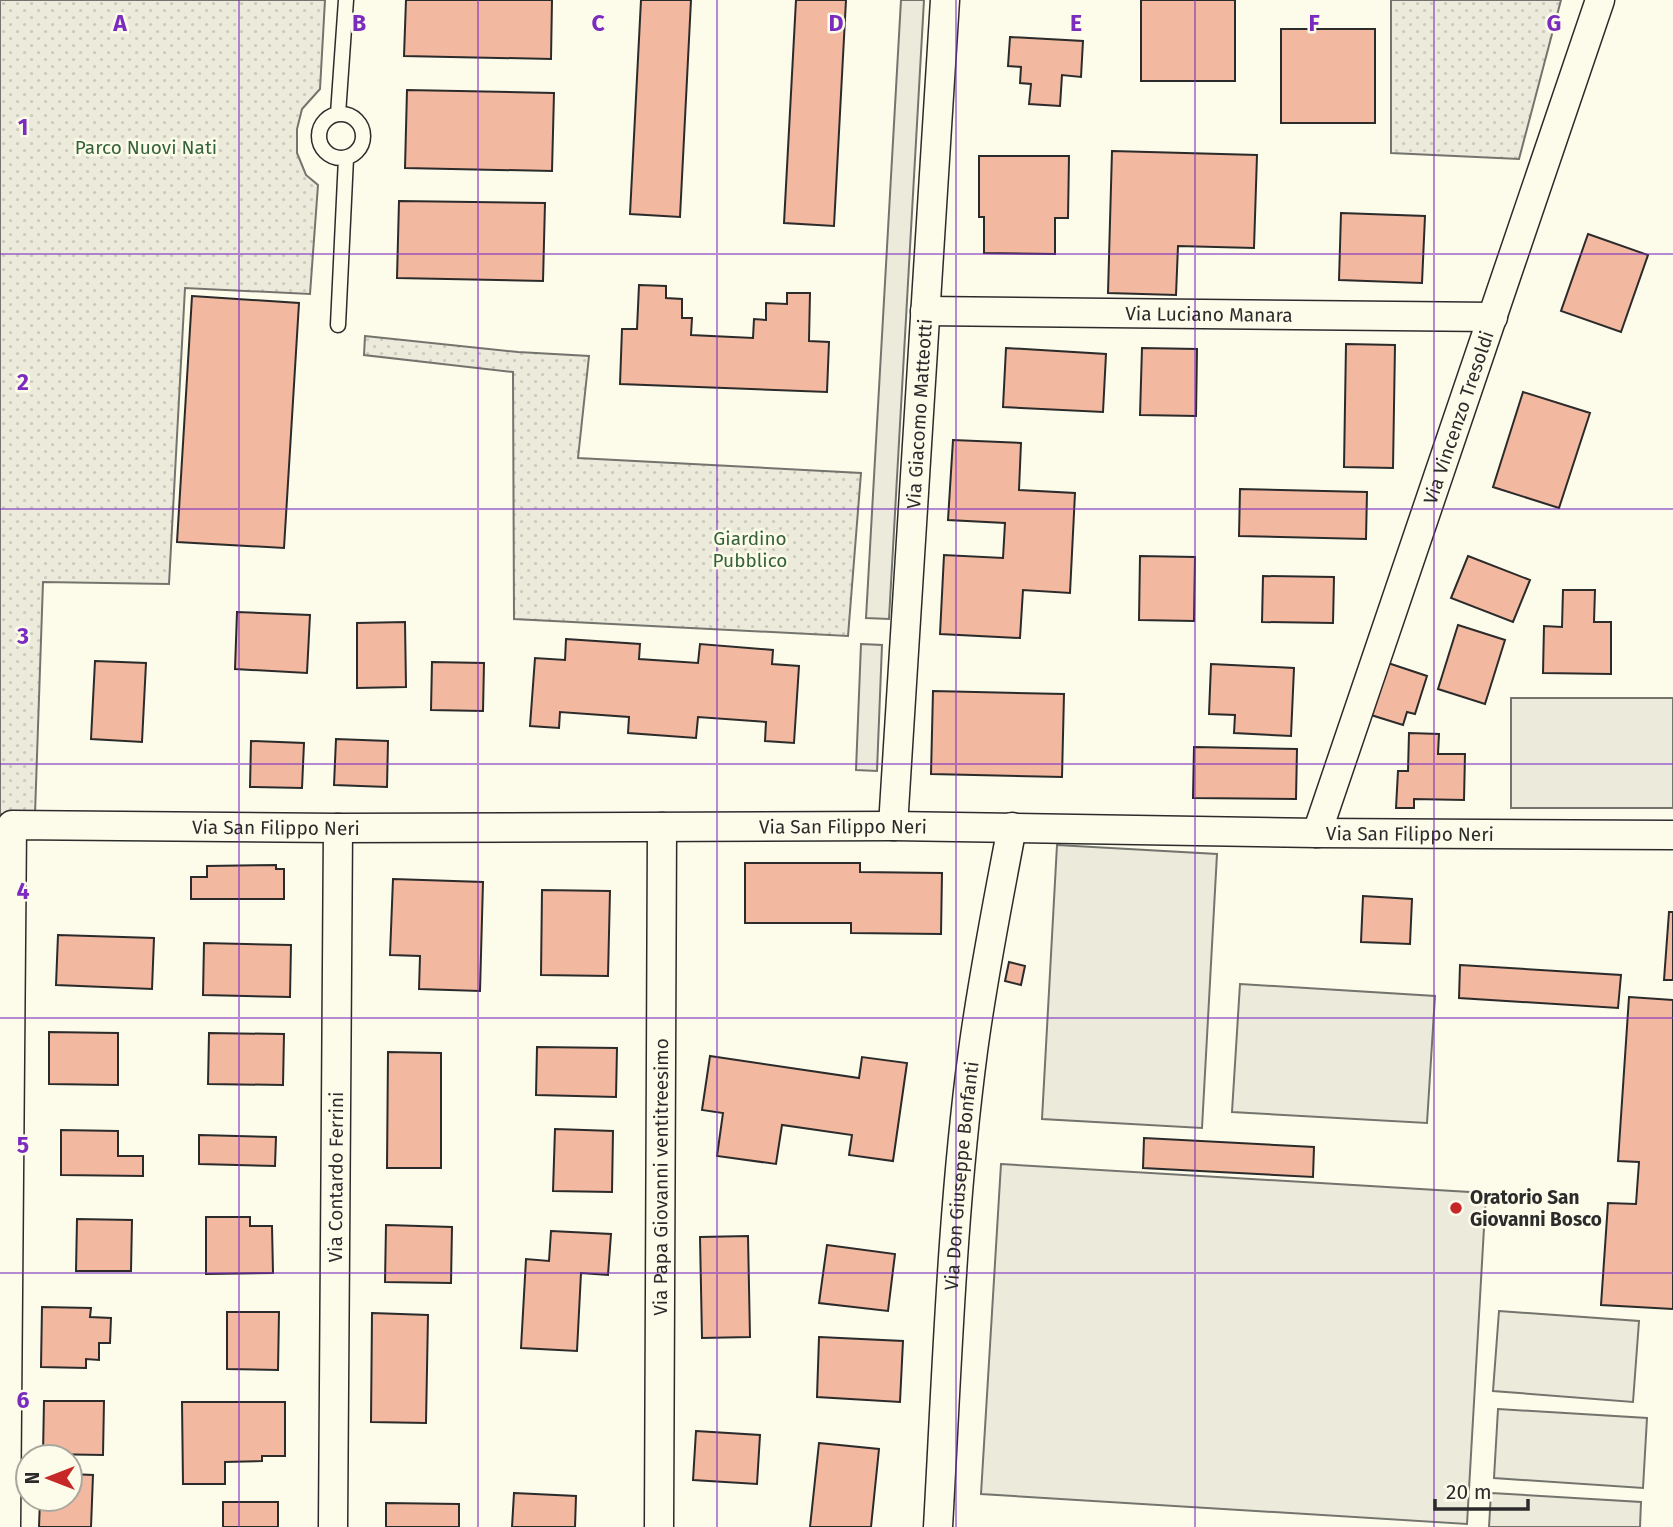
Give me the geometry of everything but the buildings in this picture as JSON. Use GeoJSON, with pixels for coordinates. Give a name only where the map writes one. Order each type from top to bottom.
{"type":"FeatureCollection","features":[{"type":"Feature","properties":{"kind":"street","name":"Via Giacomo Matteotti"},"geometry":{"type":"LineString","coordinates":[[893,826],[945,0]]}},
{"type":"Feature","properties":{"kind":"street","name":"Via Vincenzo Tresoldi"},"geometry":{"type":"LineString","coordinates":[[1317,833],[1600,0]]}},
{"type":"Feature","properties":{"kind":"street","name":"Via Luciano Manara"},"geometry":{"type":"LineString","coordinates":[[925,311],[1493,317]]}},
{"type":"Feature","properties":{"kind":"street","name":"Via San Filippo Neri"},"geometry":{"type":"LineString","coordinates":[[6,1527],[12,825],[338,828],[893,826],[1317,833],[1673,835]]}},
{"type":"Feature","properties":{"kind":"street","name":"Via Papa Giovanni ventitreesimo"},"geometry":{"type":"LineString","coordinates":[[659,1527],[663,827]]}},
{"type":"Feature","properties":{"kind":"street","name":"Via Don Giuseppe Bonfanti"},"geometry":{"type":"LineString","coordinates":[[938,1527],[950,1309],[964,1129],[976,1030],[1012,827]]}},
{"type":"Feature","properties":{"kind":"street","name":"Via Contardo Ferrini"},"geometry":{"type":"LineString","coordinates":[[333,1527],[338,828]]}},
{"type":"Feature","properties":{"kind":"lane"},"geometry":{"type":"LineString","coordinates":[[338,114],[346,0]]}},
{"type":"Feature","properties":{"kind":"lane"},"geometry":{"type":"LineString","coordinates":[[338,114],[358,122],[363,135],[361,146],[346,158],[331,156],[320,145],[323,123],[338,114]]}},
{"type":"Feature","properties":{"kind":"lane"},"geometry":{"type":"LineString","coordinates":[[338,325],[346,158]]}},
{"type":"Feature","properties":{"kind":"green space","name":"Parco Nuovi Nati"},"geometry":{"type":"Polygon","coordinates":[[[0,0],[325,0],[320,89],[302,109],[297,129],[297,153],[306,175],[318,185],[310,294],[185,288],[169,584],[43,582],[35,814],[0,814],[0,0]]]}},
{"type":"Feature","properties":{"kind":"green space"},"geometry":{"type":"Polygon","coordinates":[[[1391,0],[1561,0],[1519,159],[1391,153],[1391,0]]]}},
{"type":"Feature","properties":{"kind":"green space","name":"Giardino Pubblico"},"geometry":{"type":"Polygon","coordinates":[[[365,336],[518,352],[589,356],[578,458],[861,473],[848,636],[514,619],[513,372],[364,355],[365,336]]]}},
{"type":"Feature","properties":{"kind":"green space"},"geometry":{"type":"Polygon","coordinates":[[[1057,845],[1217,854],[1202,1128],[1042,1119],[1057,845]]]}},
{"type":"Feature","properties":{"kind":"green space"},"geometry":{"type":"Polygon","coordinates":[[[1240,984],[1435,996],[1427,1123],[1232,1112],[1240,984]]]}},
{"type":"Feature","properties":{"kind":"green space"},"geometry":{"type":"Polygon","coordinates":[[[1001,1164],[1486,1193],[1467,1524],[981,1494],[1001,1164]]]}},
{"type":"Feature","properties":{"kind":"green space"},"geometry":{"type":"Polygon","coordinates":[[[1499,1311],[1639,1321],[1633,1402],[1493,1391],[1499,1311]]]}},
{"type":"Feature","properties":{"kind":"green space"},"geometry":{"type":"Polygon","coordinates":[[[1498,1409],[1647,1418],[1643,1488],[1494,1478],[1498,1409]]]}},
{"type":"Feature","properties":{"kind":"green space"},"geometry":{"type":"Polygon","coordinates":[[[1491,1493],[1641,1502],[1640,1527],[1489,1527],[1491,1493]]]}},
{"type":"Feature","properties":{"kind":"shaded area"},"geometry":{"type":"Polygon","coordinates":[[[901,0],[924,0],[889,619],[866,618],[901,0]]]}},
{"type":"Feature","properties":{"kind":"shaded area"},"geometry":{"type":"Polygon","coordinates":[[[861,644],[882,645],[877,771],[856,770],[861,644]]]}},
{"type":"Feature","properties":{"kind":"shaded area"},"geometry":{"type":"Polygon","coordinates":[[[1511,698],[1673,698],[1673,808],[1511,808],[1511,698]]]}},
{"type":"Feature","properties":{"kind":"place","name":"Oratorio San Giovanni Bosco"},"geometry":{"type":"Point","coordinates":[1456,1208]}}]}
